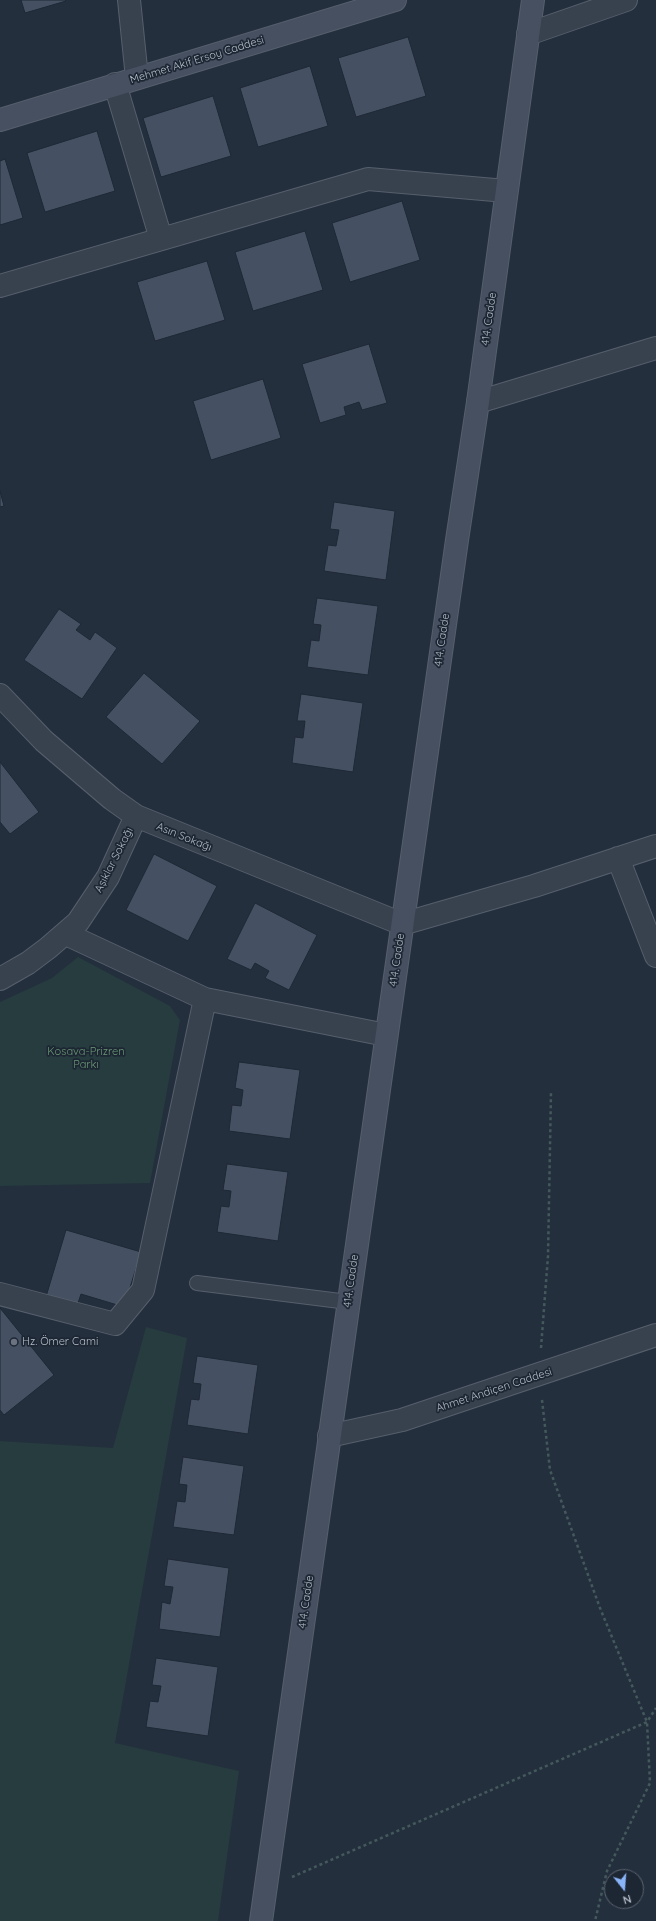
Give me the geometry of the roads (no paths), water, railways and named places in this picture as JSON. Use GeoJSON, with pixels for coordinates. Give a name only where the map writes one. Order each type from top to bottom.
{"type":"FeatureCollection","features":[{"type":"Feature","properties":{"kind":"main road","name":"Mehmet Akif Ersoy Caddesi"},"geometry":{"type":"LineString","coordinates":[[0,120],[395,0]]}},
{"type":"Feature","properties":{"kind":"main road","name":"414. Cadde"},"geometry":{"type":"LineString","coordinates":[[261,1921],[386,1035],[478,402],[533,0]]}},
{"type":"Feature","properties":{"kind":"street"},"geometry":{"type":"LineString","coordinates":[[129,0],[137,78]]}},
{"type":"Feature","properties":{"kind":"street"},"geometry":{"type":"LineString","coordinates":[[528,34],[626,0]]}},
{"type":"Feature","properties":{"kind":"street"},"geometry":{"type":"LineString","coordinates":[[116,84],[161,239]]}},
{"type":"Feature","properties":{"kind":"street"},"geometry":{"type":"LineString","coordinates":[[0,286],[368,179],[506,191]]}},
{"type":"Feature","properties":{"kind":"street"},"geometry":{"type":"LineString","coordinates":[[478,402],[656,348]]}},
{"type":"Feature","properties":{"kind":"street","name":"Asın Sokağı"},"geometry":{"type":"LineString","coordinates":[[0,695],[44,741],[112,799],[136,816],[402,924]]}},
{"type":"Feature","properties":{"kind":"street","name":"Aşıklar Sokağı"},"geometry":{"type":"LineString","coordinates":[[0,979],[28,963],[66,934],[78,922],[108,877],[136,816]]}},
{"type":"Feature","properties":{"kind":"street"},"geometry":{"type":"LineString","coordinates":[[402,924],[534,886],[656,846]]}},
{"type":"Feature","properties":{"kind":"street"},"geometry":{"type":"LineString","coordinates":[[618,858],[656,956]]}},
{"type":"Feature","properties":{"kind":"street"},"geometry":{"type":"LineString","coordinates":[[66,934],[205,1000],[386,1035]]}},
{"type":"Feature","properties":{"kind":"street"},"geometry":{"type":"LineString","coordinates":[[0,1294],[115,1324],[143,1290],[205,1000]]}},
{"type":"Feature","properties":{"kind":"street","name":"Ahmet Andiçen Caddesi"},"geometry":{"type":"LineString","coordinates":[[329,1436],[402,1420],[656,1336]]}},
{"type":"Feature","properties":{"kind":"lane"},"geometry":{"type":"LineString","coordinates":[[197,1283],[348,1302]]}},
{"type":"Feature","properties":{"kind":"place","name":"Hz. Ömer Cami"},"geometry":{"type":"Point","coordinates":[14,1342]}},
{"type":"Feature","properties":{"kind":"park label","name":"Kosava-Prizren Parkı"},"geometry":{"type":"Point","coordinates":[86,1058]}}]}
